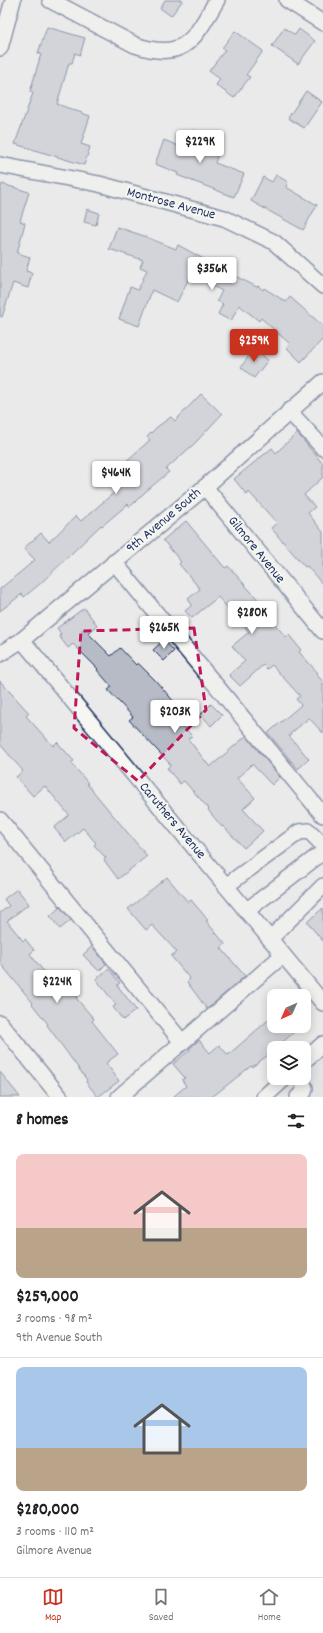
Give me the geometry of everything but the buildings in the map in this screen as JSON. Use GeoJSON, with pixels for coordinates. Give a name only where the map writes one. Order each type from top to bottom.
{"type":"FeatureCollection","features":[{"type":"Feature","properties":{"kind":"street"},"geometry":{"type":"LineString","coordinates":[[0,48],[13,0]]}},
{"type":"Feature","properties":{"kind":"street"},"geometry":{"type":"LineString","coordinates":[[50,0],[135,45],[148,50],[161,51],[186,45],[192,40],[217,0]]}},
{"type":"Feature","properties":{"kind":"street"},"geometry":{"type":"LineString","coordinates":[[286,0],[323,23]]}},
{"type":"Feature","properties":{"kind":"street","name":"Montrose Avenue"},"geometry":{"type":"LineString","coordinates":[[0,165],[99,184],[224,218],[274,242],[323,286]]}},
{"type":"Feature","properties":{"kind":"street","name":"9th Avenue South"},"geometry":{"type":"LineString","coordinates":[[0,654],[22,640],[205,487],[323,382]]}},
{"type":"Feature","properties":{"kind":"street"},"geometry":{"type":"LineString","coordinates":[[289,411],[323,448]]}},
{"type":"Feature","properties":{"kind":"street","name":"Gilmore Avenue"},"geometry":{"type":"LineString","coordinates":[[205,487],[323,631]]}},
{"type":"Feature","properties":{"kind":"street"},"geometry":{"type":"LineString","coordinates":[[114,562],[323,815]]}},
{"type":"Feature","properties":{"kind":"street","name":"Caruthers Avenue"},"geometry":{"type":"LineString","coordinates":[[22,640],[323,1003]]}},
{"type":"Feature","properties":{"kind":"street"},"geometry":{"type":"LineString","coordinates":[[0,820],[182,1042]]}},
{"type":"Feature","properties":{"kind":"street"},"geometry":{"type":"LineString","coordinates":[[226,886],[298,832],[309,831],[323,845]]}},
{"type":"Feature","properties":{"kind":"street"},"geometry":{"type":"LineString","coordinates":[[246,911],[323,852]]}},
{"type":"Feature","properties":{"kind":"street"},"geometry":{"type":"LineString","coordinates":[[270,938],[323,886]]}},
{"type":"Feature","properties":{"kind":"street"},"geometry":{"type":"LineString","coordinates":[[119,1097],[283,955]]}},
{"type":"Feature","properties":{"kind":"street"},"geometry":{"type":"LineString","coordinates":[[0,1023],[60,1097]]}},
{"type":"Feature","properties":{"kind":"street"},"geometry":{"type":"LineString","coordinates":[[311,1055],[323,1044]]}},
{"type":"Feature","properties":{"kind":"street"},"geometry":{"type":"LineString","coordinates":[[264,1097],[277,1085]]}},
{"type":"Feature","properties":{"kind":"street"},"geometry":{"type":"LineString","coordinates":[[298,1097],[304,1092],[305,1088],[304,1085]]}},
{"type":"Feature","properties":{"kind":"highlighted area"},"geometry":{"type":"Polygon","coordinates":[[[194,628],[206,710],[138,781],[74,728],[81,631],[194,628]]]}},
{"type":"Feature","properties":{"kind":"shaded area"},"geometry":{"type":"Polygon","coordinates":[[[323,1044],[323,1097],[264,1097],[277,1085],[311,1085],[311,1055],[323,1044]]]}}]}
